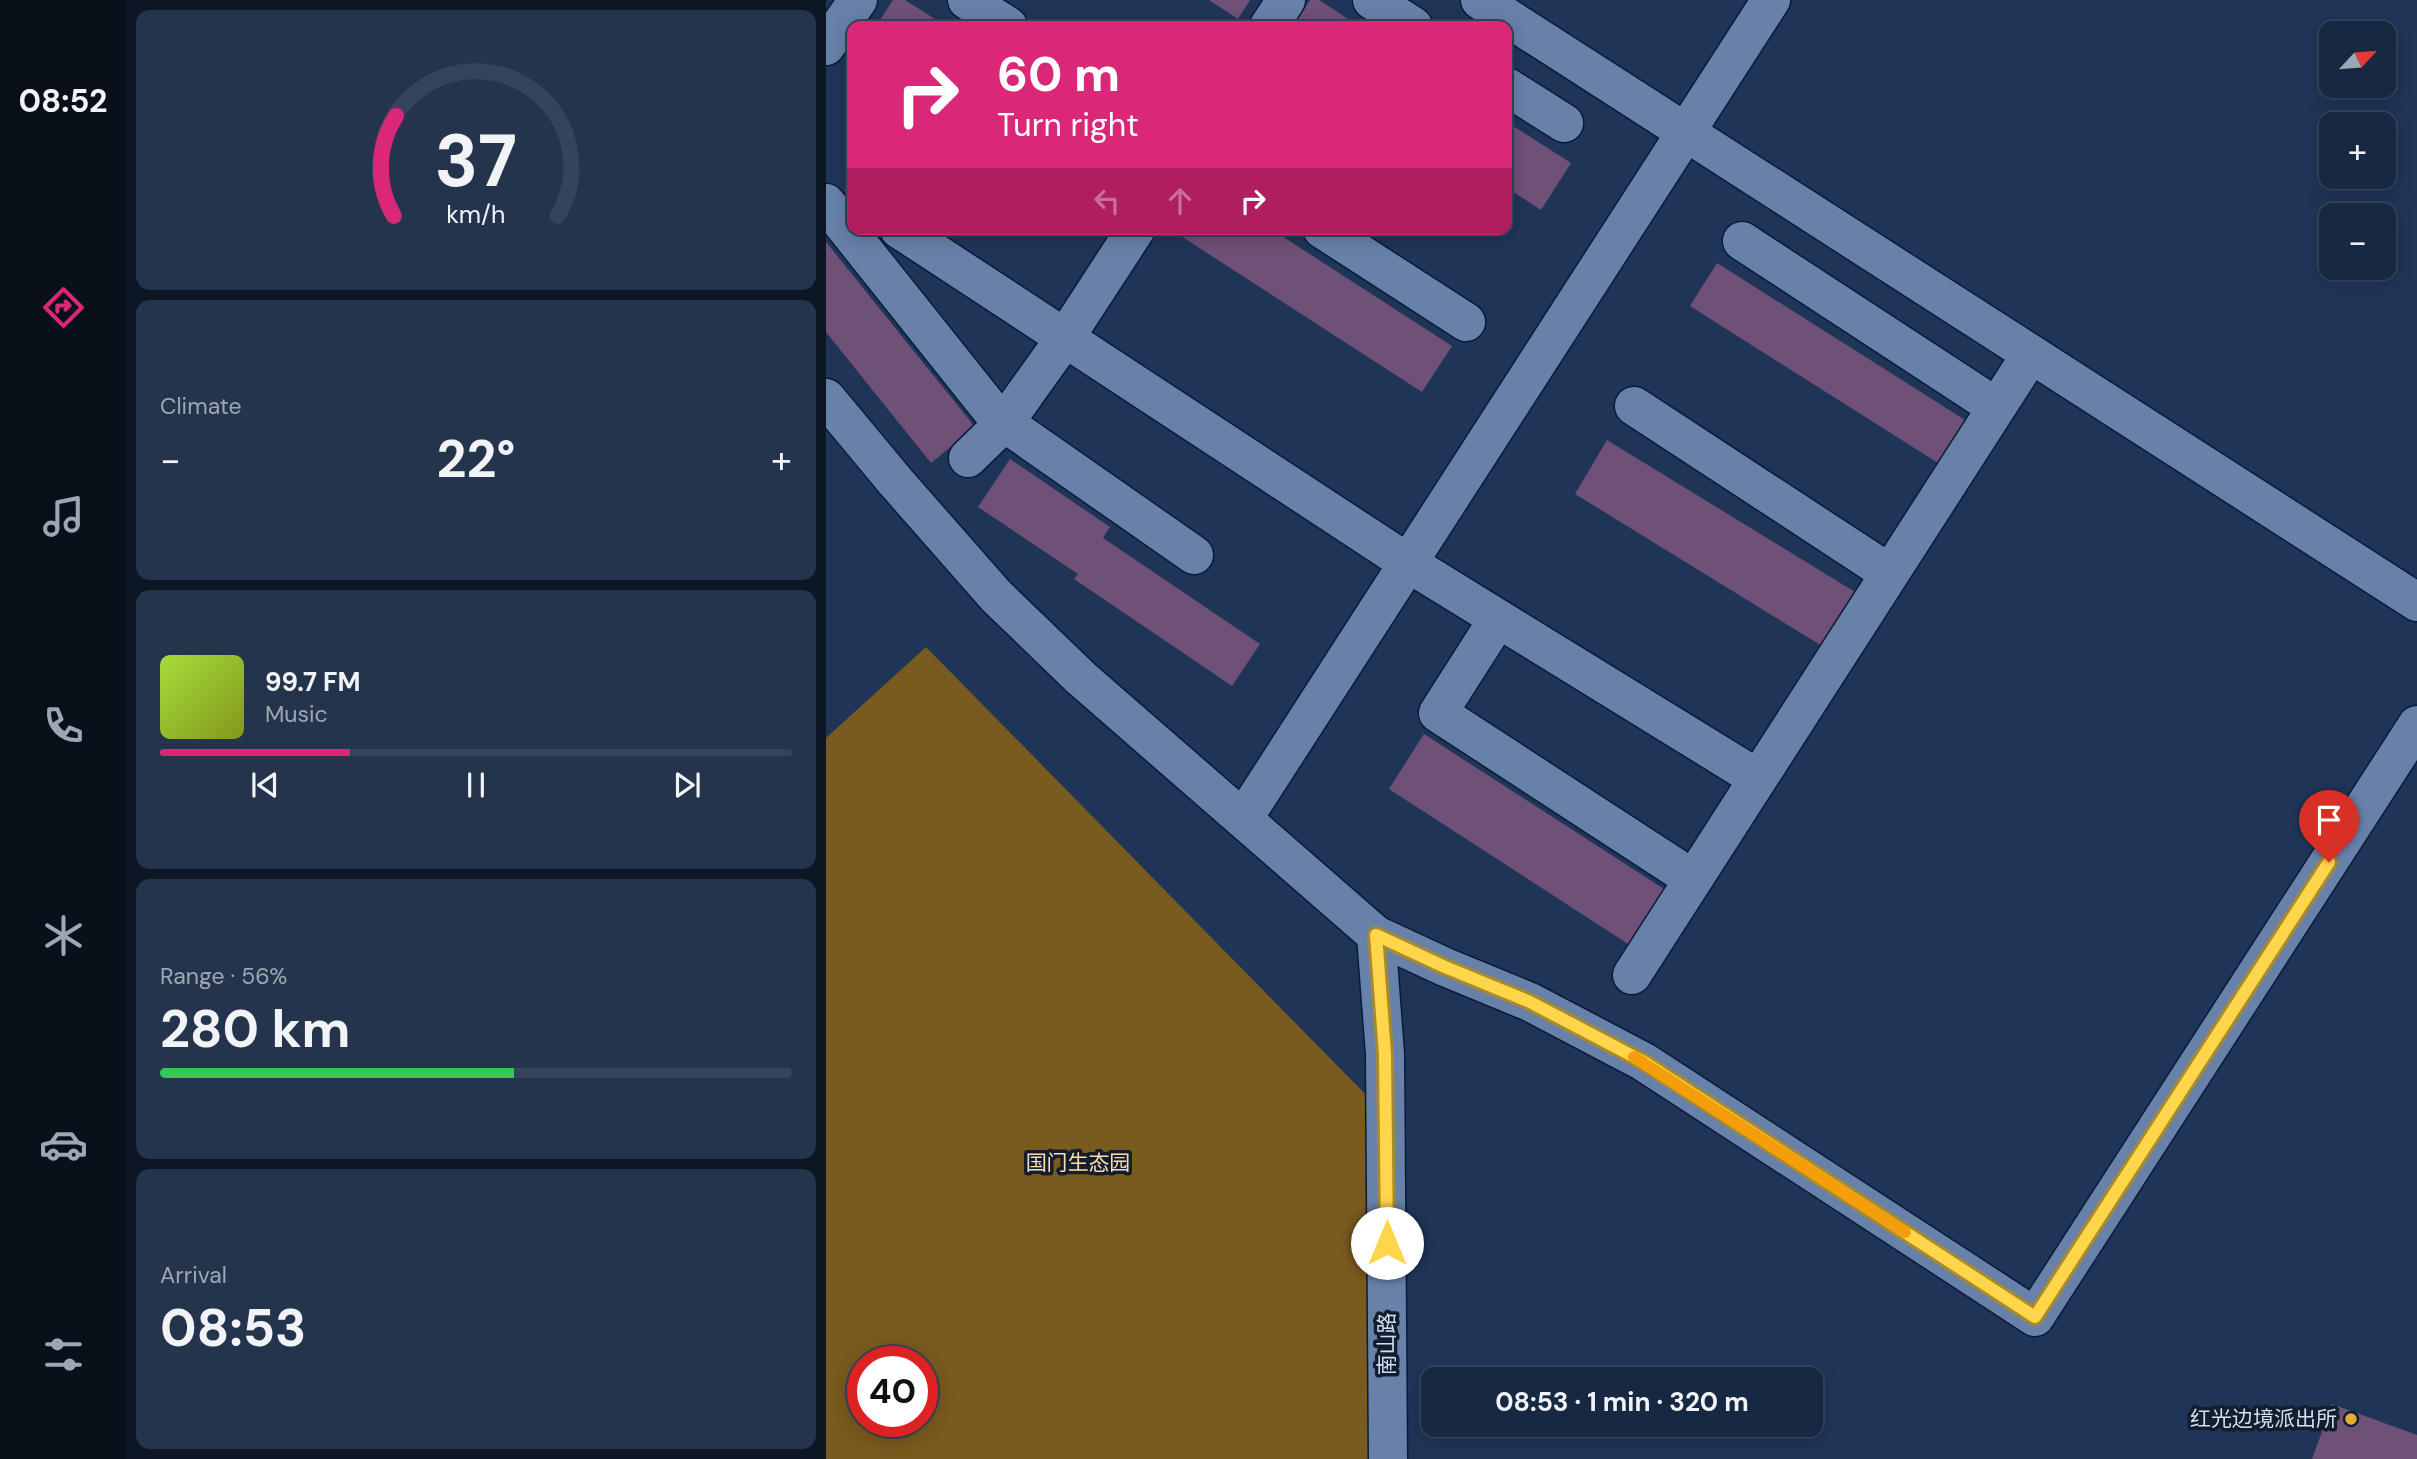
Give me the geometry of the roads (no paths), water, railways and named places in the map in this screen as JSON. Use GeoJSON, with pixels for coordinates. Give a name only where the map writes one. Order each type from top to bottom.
{"type":"FeatureCollection","features":[{"type":"Feature","properties":{"kind":"street"},"geometry":{"type":"LineString","coordinates":[[826,46],[858,0]]}},
{"type":"Feature","properties":{"kind":"street"},"geometry":{"type":"LineString","coordinates":[[967,0],[1000,21]]}},
{"type":"Feature","properties":{"kind":"street"},"geometry":{"type":"LineString","coordinates":[[1272,21],[1286,0]]}},
{"type":"Feature","properties":{"kind":"street"},"geometry":{"type":"LineString","coordinates":[[1372,0],[1405,21]]}},
{"type":"Feature","properties":{"kind":"street"},"geometry":{"type":"LineString","coordinates":[[1480,0],[2417,602]]}},
{"type":"Feature","properties":{"kind":"street"},"geometry":{"type":"LineString","coordinates":[[1243,820],[1771,0]]}},
{"type":"Feature","properties":{"kind":"street"},"geometry":{"type":"LineString","coordinates":[[1512,90],[1564,123]]}},
{"type":"Feature","properties":{"kind":"street"},"geometry":{"type":"LineString","coordinates":[[826,182],[847,196]]}},
{"type":"Feature","properties":{"kind":"street"},"geometry":{"type":"LineString","coordinates":[[826,203],[847,229]]}},
{"type":"Feature","properties":{"kind":"street"},"geometry":{"type":"LineString","coordinates":[[852,235],[991,410],[1194,555]]}},
{"type":"Feature","properties":{"kind":"street"},"geometry":{"type":"LineString","coordinates":[[908,235],[1408,563],[1757,778]]}},
{"type":"Feature","properties":{"kind":"street"},"geometry":{"type":"LineString","coordinates":[[968,458],[1005,422],[1065,338],[1132,235]]}},
{"type":"Feature","properties":{"kind":"street"},"geometry":{"type":"LineString","coordinates":[[1331,235],[1466,322]]}},
{"type":"Feature","properties":{"kind":"street"},"geometry":{"type":"LineString","coordinates":[[1742,241],[1996,407]]}},
{"type":"Feature","properties":{"kind":"street"},"geometry":{"type":"LineString","coordinates":[[1632,975],[2031,354]]}},
{"type":"Feature","properties":{"kind":"street"},"geometry":{"type":"LineString","coordinates":[[826,397],[996,596],[1081,678],[1376,935],[1530,1002],[1644,1062],[2035,1317],[2417,725]]}},
{"type":"Feature","properties":{"kind":"street"},"geometry":{"type":"LineString","coordinates":[[1634,406],[1889,573]]}},
{"type":"Feature","properties":{"kind":"street"},"geometry":{"type":"LineString","coordinates":[[1499,619],[1437,713],[1693,880]]}},
{"type":"Feature","properties":{"kind":"street","name":"南山路"},"geometry":{"type":"LineString","coordinates":[[1376,935],[1385,1054],[1388,1459]]}},
{"type":"Feature","properties":{"kind":"place","name":"红光边境派出所"},"geometry":{"type":"Point","coordinates":[2351,1419]}},
{"type":"Feature","properties":{"kind":"park label","name":"国门生态园"},"geometry":{"type":"Point","coordinates":[1078,1163]}}]}
